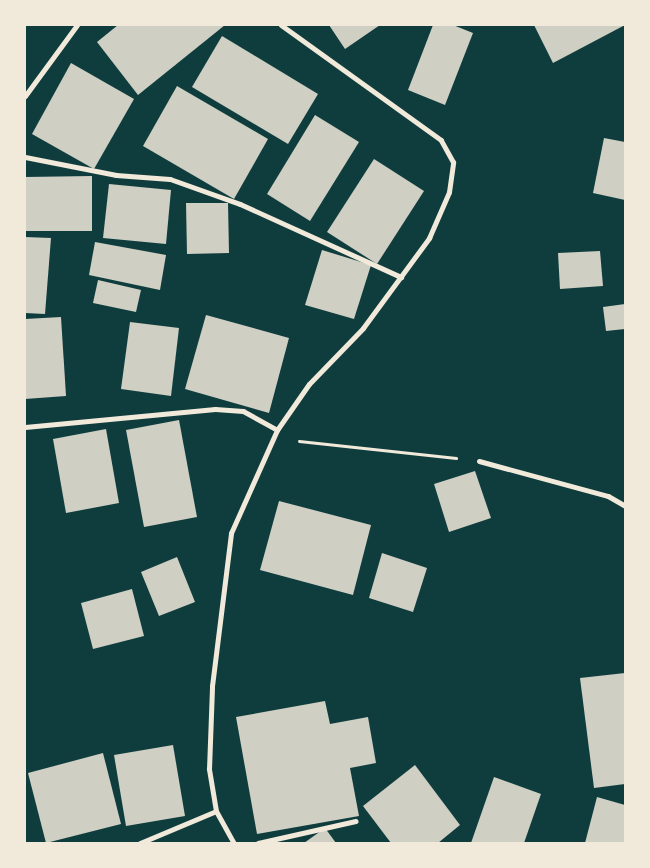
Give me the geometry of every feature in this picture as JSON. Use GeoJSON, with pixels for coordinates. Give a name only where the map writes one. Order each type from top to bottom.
{"type":"FeatureCollection","features":[{"type":"Feature","properties":{"kind":"street"},"geometry":{"type":"LineString","coordinates":[[25,96],[77,25]]}},
{"type":"Feature","properties":{"kind":"street"},"geometry":{"type":"LineString","coordinates":[[234,843],[216,811],[209,769],[212,686],[231,533],[277,430],[309,384],[363,328],[429,238],[449,192],[453,162],[441,140],[281,25]]}},
{"type":"Feature","properties":{"kind":"street"},"geometry":{"type":"LineString","coordinates":[[25,157],[116,175],[170,179],[240,204],[401,277]]}},
{"type":"Feature","properties":{"kind":"street"},"geometry":{"type":"LineString","coordinates":[[25,427],[215,409],[243,411],[277,430]]}},
{"type":"Feature","properties":{"kind":"street"},"geometry":{"type":"LineString","coordinates":[[480,461],[608,496],[625,506]]}},
{"type":"Feature","properties":{"kind":"street"},"geometry":{"type":"LineString","coordinates":[[140,843],[216,811]]}},
{"type":"Feature","properties":{"kind":"street"},"geometry":{"type":"LineString","coordinates":[[258,843],[356,821]]}},
{"type":"Feature","properties":{"kind":"path"},"geometry":{"type":"LineString","coordinates":[[273,438],[480,461]]}},
{"type":"Feature","properties":{"kind":"building"},"geometry":{"type":"Polygon","coordinates":[[[118,25],[225,25],[138,95],[97,42],[118,25]]]}},
{"type":"Feature","properties":{"kind":"building"},"geometry":{"type":"Polygon","coordinates":[[[329,25],[380,25],[345,49],[329,25]]]}},
{"type":"Feature","properties":{"kind":"building"},"geometry":{"type":"Polygon","coordinates":[[[433,25],[453,25],[473,33],[445,105],[408,90],[433,25]]]}},
{"type":"Feature","properties":{"kind":"building"},"geometry":{"type":"Polygon","coordinates":[[[534,25],[625,25],[553,63],[534,25]]]}},
{"type":"Feature","properties":{"kind":"building"},"geometry":{"type":"Polygon","coordinates":[[[222,36],[318,94],[288,144],[192,87],[222,36]]]}},
{"type":"Feature","properties":{"kind":"building"},"geometry":{"type":"Polygon","coordinates":[[[71,63],[134,99],[94,169],[32,134],[71,63]]]}},
{"type":"Feature","properties":{"kind":"building"},"geometry":{"type":"Polygon","coordinates":[[[177,86],[268,139],[234,199],[143,146],[177,86]]]}},
{"type":"Feature","properties":{"kind":"building"},"geometry":{"type":"Polygon","coordinates":[[[315,115],[359,142],[310,221],[267,194],[315,115]]]}},
{"type":"Feature","properties":{"kind":"building"},"geometry":{"type":"Polygon","coordinates":[[[604,138],[625,142],[625,200],[593,193],[604,138]]]}},
{"type":"Feature","properties":{"kind":"building"},"geometry":{"type":"Polygon","coordinates":[[[374,159],[424,191],[377,264],[327,232],[374,159]]]}},
{"type":"Feature","properties":{"kind":"building"},"geometry":{"type":"Polygon","coordinates":[[[92,176],[92,231],[25,231],[25,177],[92,176]]]}},
{"type":"Feature","properties":{"kind":"building"},"geometry":{"type":"Polygon","coordinates":[[[109,184],[171,190],[166,244],[103,238],[109,184]]]}},
{"type":"Feature","properties":{"kind":"building"},"geometry":{"type":"Polygon","coordinates":[[[186,203],[228,203],[229,253],[187,254],[186,203]]]}},
{"type":"Feature","properties":{"kind":"building"},"geometry":{"type":"Polygon","coordinates":[[[25,237],[51,238],[45,314],[25,313],[25,237]]]}},
{"type":"Feature","properties":{"kind":"building"},"geometry":{"type":"Polygon","coordinates":[[[95,242],[166,255],[160,290],[89,275],[95,242]]]}},
{"type":"Feature","properties":{"kind":"building"},"geometry":{"type":"Polygon","coordinates":[[[322,250],[371,265],[354,319],[305,305],[322,250]]]}},
{"type":"Feature","properties":{"kind":"building"},"geometry":{"type":"Polygon","coordinates":[[[600,251],[603,286],[560,289],[558,253],[600,251]]]}},
{"type":"Feature","properties":{"kind":"building"},"geometry":{"type":"Polygon","coordinates":[[[98,280],[141,290],[136,312],[93,303],[98,280]]]}},
{"type":"Feature","properties":{"kind":"building"},"geometry":{"type":"Polygon","coordinates":[[[625,304],[625,329],[606,331],[603,307],[625,304]]]}},
{"type":"Feature","properties":{"kind":"building"},"geometry":{"type":"Polygon","coordinates":[[[206,315],[289,338],[269,413],[185,389],[206,315]]]}},
{"type":"Feature","properties":{"kind":"building"},"geometry":{"type":"Polygon","coordinates":[[[61,317],[66,396],[25,399],[25,319],[61,317]]]}},
{"type":"Feature","properties":{"kind":"building"},"geometry":{"type":"Polygon","coordinates":[[[130,322],[179,328],[171,396],[121,389],[130,322]]]}},
{"type":"Feature","properties":{"kind":"building"},"geometry":{"type":"Polygon","coordinates":[[[179,420],[197,517],[144,527],[126,430],[179,420]]]}},
{"type":"Feature","properties":{"kind":"building"},"geometry":{"type":"Polygon","coordinates":[[[106,429],[119,503],[66,513],[53,439],[106,429]]]}},
{"type":"Feature","properties":{"kind":"building"},"geometry":{"type":"Polygon","coordinates":[[[475,471],[491,518],[449,532],[434,484],[475,471]]]}},
{"type":"Feature","properties":{"kind":"building"},"geometry":{"type":"Polygon","coordinates":[[[279,501],[371,525],[353,595],[260,570],[279,501]]]}},
{"type":"Feature","properties":{"kind":"building"},"geometry":{"type":"Polygon","coordinates":[[[382,553],[427,568],[413,612],[369,598],[382,553]]]}},
{"type":"Feature","properties":{"kind":"building"},"geometry":{"type":"Polygon","coordinates":[[[177,557],[195,602],[159,616],[141,572],[177,557]]]}},
{"type":"Feature","properties":{"kind":"building"},"geometry":{"type":"Polygon","coordinates":[[[132,589],[144,636],[93,649],[81,603],[132,589]]]}},
{"type":"Feature","properties":{"kind":"building"},"geometry":{"type":"Polygon","coordinates":[[[625,673],[625,784],[594,788],[580,678],[625,673]]]}},
{"type":"Feature","properties":{"kind":"building"},"geometry":{"type":"Polygon","coordinates":[[[325,701],[330,724],[368,717],[376,763],[350,768],[359,816],[257,834],[236,717],[325,701]]]}},
{"type":"Feature","properties":{"kind":"building"},"geometry":{"type":"Polygon","coordinates":[[[173,745],[185,816],[126,826],[114,755],[173,745]]]}},
{"type":"Feature","properties":{"kind":"building"},"geometry":{"type":"Polygon","coordinates":[[[103,753],[121,824],[46,843],[28,773],[103,753]]]}},
{"type":"Feature","properties":{"kind":"building"},"geometry":{"type":"Polygon","coordinates":[[[415,765],[460,825],[438,843],[391,843],[363,806],[415,765]]]}},
{"type":"Feature","properties":{"kind":"building"},"geometry":{"type":"Polygon","coordinates":[[[494,777],[541,794],[524,843],[471,843],[494,777]]]}},
{"type":"Feature","properties":{"kind":"building"},"geometry":{"type":"Polygon","coordinates":[[[597,797],[625,805],[625,843],[585,843],[597,797]]]}},
{"type":"Feature","properties":{"kind":"building"},"geometry":{"type":"Polygon","coordinates":[[[325,828],[336,843],[304,843],[325,828]]]}}]}
